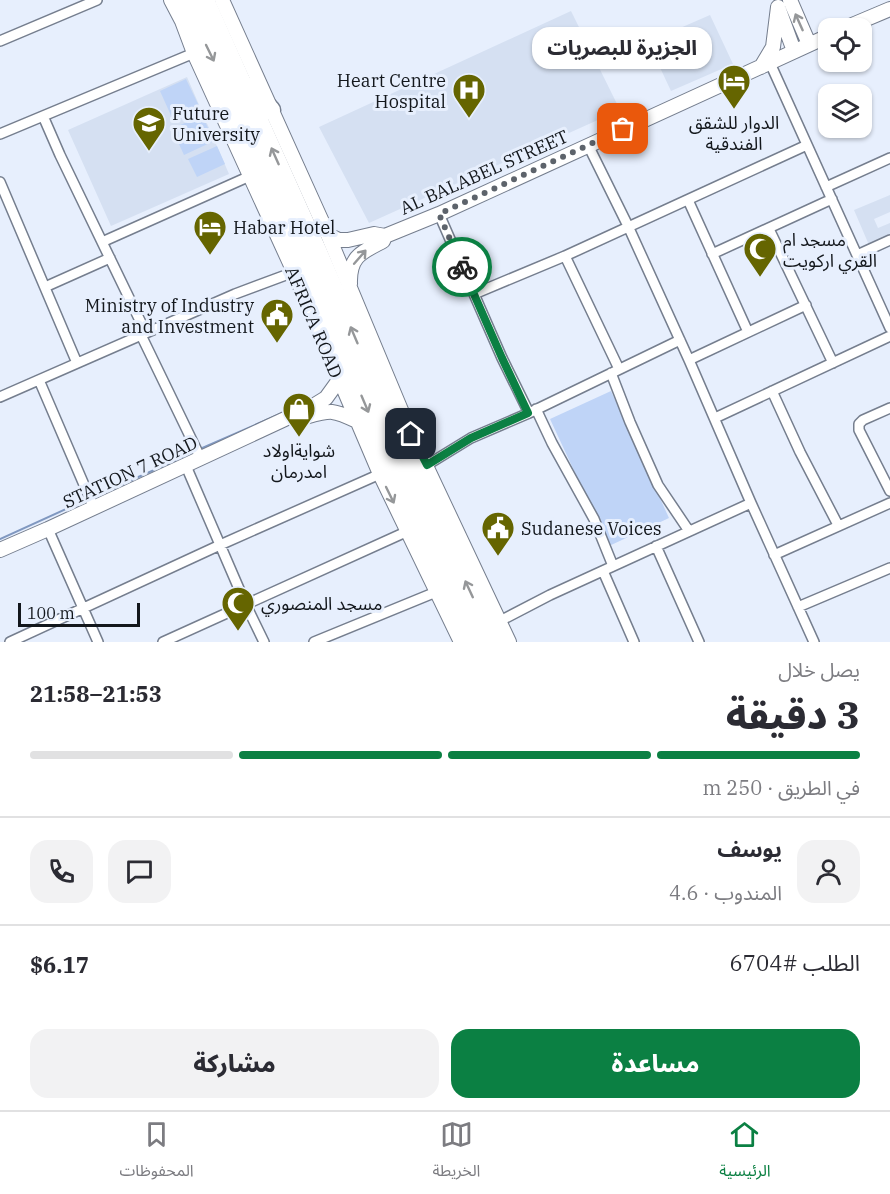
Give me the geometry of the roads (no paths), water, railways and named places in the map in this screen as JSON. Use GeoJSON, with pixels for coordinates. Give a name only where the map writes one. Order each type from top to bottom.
{"type":"FeatureCollection","features":[{"type":"Feature","properties":{"kind":"highway","name":"AFRICA ROAD"},"geometry":{"type":"LineString","coordinates":[[205,0],[374,382],[493,622],[493,642]]}},
{"type":"Feature","properties":{"kind":"highway","name":"AFRICA ROAD"},"geometry":{"type":"LineString","coordinates":[[186,12],[311,274],[380,438],[475,642]]}},
{"type":"Feature","properties":{"kind":"highway"},"geometry":{"type":"LineString","coordinates":[[238,74],[271,110]]}},
{"type":"Feature","properties":{"kind":"highway"},"geometry":{"type":"LineString","coordinates":[[418,551],[437,561]]}},
{"type":"Feature","properties":{"kind":"highway"},"geometry":{"type":"LineString","coordinates":[[488,596],[493,622]]}},
{"type":"Feature","properties":{"kind":"street"},"geometry":{"type":"LineString","coordinates":[[0,41],[98,0]]}},
{"type":"Feature","properties":{"kind":"street","name":"AFRICA ROAD"},"geometry":{"type":"LineString","coordinates":[[171,0],[186,12],[194,53],[294,272],[380,474],[461,642]]}},
{"type":"Feature","properties":{"kind":"street"},"geometry":{"type":"LineString","coordinates":[[222,0],[328,235],[411,434],[488,596]]}},
{"type":"Feature","properties":{"kind":"street"},"geometry":{"type":"LineString","coordinates":[[781,2],[809,44]]}},
{"type":"Feature","properties":{"kind":"street"},"geometry":{"type":"LineString","coordinates":[[781,2],[794,51]]}},
{"type":"Feature","properties":{"kind":"street"},"geometry":{"type":"LineString","coordinates":[[781,2],[773,47],[766,65],[832,199],[890,328]]}},
{"type":"Feature","properties":{"kind":"street"},"geometry":{"type":"LineString","coordinates":[[869,18],[890,9]]}},
{"type":"Feature","properties":{"kind":"street","name":"AL BALABEL STREET"},"geometry":{"type":"LineString","coordinates":[[328,235],[339,240],[374,234],[385,236],[439,214],[818,40]]}},
{"type":"Feature","properties":{"kind":"street"},"geometry":{"type":"LineString","coordinates":[[0,134],[194,53]]}},
{"type":"Feature","properties":{"kind":"street"},"geometry":{"type":"LineString","coordinates":[[43,116],[201,459]]}},
{"type":"Feature","properties":{"kind":"street"},"geometry":{"type":"LineString","coordinates":[[588,145],[680,340],[814,642]]}},
{"type":"Feature","properties":{"kind":"street"},"geometry":{"type":"LineString","coordinates":[[474,294],[566,256],[807,146]]}},
{"type":"Feature","properties":{"kind":"street"},"geometry":{"type":"LineString","coordinates":[[826,187],[890,158]]}},
{"type":"Feature","properties":{"kind":"street"},"geometry":{"type":"LineString","coordinates":[[102,242],[250,176]]}},
{"type":"Feature","properties":{"kind":"street"},"geometry":{"type":"LineString","coordinates":[[0,182],[77,363]]}},
{"type":"Feature","properties":{"kind":"street"},"geometry":{"type":"LineString","coordinates":[[711,254],[832,199]]}},
{"type":"Feature","properties":{"kind":"street"},"geometry":{"type":"LineString","coordinates":[[688,200],[748,332]]}},
{"type":"Feature","properties":{"kind":"street"},"geometry":{"type":"LineString","coordinates":[[439,214],[502,358],[594,519],[613,566]]}},
{"type":"Feature","properties":{"kind":"street"},"geometry":{"type":"LineString","coordinates":[[769,229],[833,363]]}},
{"type":"Feature","properties":{"kind":"street","name":"AL BALABEL STREET"},"geometry":{"type":"LineString","coordinates":[[350,289],[350,278],[355,262],[365,250],[383,242],[385,236]]}},
{"type":"Feature","properties":{"kind":"street"},"geometry":{"type":"LineString","coordinates":[[857,255],[890,240]]}},
{"type":"Feature","properties":{"kind":"street"},"geometry":{"type":"LineString","coordinates":[[566,256],[615,371],[630,422],[658,485],[688,531]]}},
{"type":"Feature","properties":{"kind":"street"},"geometry":{"type":"LineString","coordinates":[[45,287],[110,258]]}},
{"type":"Feature","properties":{"kind":"street"},"geometry":{"type":"LineString","coordinates":[[0,397],[235,294],[294,272]]}},
{"type":"Feature","properties":{"kind":"street"},"geometry":{"type":"LineString","coordinates":[[689,360],[806,305]]}},
{"type":"Feature","properties":{"kind":"street"},"geometry":{"type":"LineString","coordinates":[[715,418],[890,336]]}},
{"type":"Feature","properties":{"kind":"street"},"geometry":{"type":"LineString","coordinates":[[427,465],[471,438],[680,340]]}},
{"type":"Feature","properties":{"kind":"street"},"geometry":{"type":"LineString","coordinates":[[39,380],[94,508]]}},
{"type":"Feature","properties":{"kind":"street"},"geometry":{"type":"LineString","coordinates":[[274,425],[323,401],[339,380]]}},
{"type":"Feature","properties":{"kind":"street"},"geometry":{"type":"LineString","coordinates":[[772,391],[800,452],[838,525]]}},
{"type":"Feature","properties":{"kind":"street"},"geometry":{"type":"LineString","coordinates":[[890,408],[859,424],[859,430],[890,491]]}},
{"type":"Feature","properties":{"kind":"street"},"geometry":{"type":"LineString","coordinates":[[274,425],[330,411],[337,411],[357,421]]}},
{"type":"Feature","properties":{"kind":"street","name":"STATION 7 ROAD"},"geometry":{"type":"LineString","coordinates":[[0,550],[274,425]]}},
{"type":"Feature","properties":{"kind":"street"},"geometry":{"type":"LineString","coordinates":[[186,466],[264,642]]}},
{"type":"Feature","properties":{"kind":"street"},"geometry":{"type":"LineString","coordinates":[[10,642],[380,474]]}},
{"type":"Feature","properties":{"kind":"street"},"geometry":{"type":"LineString","coordinates":[[493,622],[751,503]]}},
{"type":"Feature","properties":{"kind":"street"},"geometry":{"type":"LineString","coordinates":[[774,555],[890,503]]}},
{"type":"Feature","properties":{"kind":"street"},"geometry":{"type":"LineString","coordinates":[[48,529],[98,642]]}},
{"type":"Feature","properties":{"kind":"street"},"geometry":{"type":"LineString","coordinates":[[164,642],[408,531]]}},
{"type":"Feature","properties":{"kind":"street"},"geometry":{"type":"LineString","coordinates":[[656,546],[699,642]]}},
{"type":"Feature","properties":{"kind":"street"},"geometry":{"type":"LineString","coordinates":[[798,607],[890,568]]}},
{"type":"Feature","properties":{"kind":"street"},"geometry":{"type":"LineString","coordinates":[[603,571],[634,642]]}},
{"type":"Feature","properties":{"kind":"street"},"geometry":{"type":"LineString","coordinates":[[314,642],[436,592]]}},
{"type":"Feature","properties":{"kind":"street","name":"AFRICA ROAD"},"geometry":{"type":"LineString","coordinates":[[493,622],[509,642]]}},
{"type":"Feature","properties":{"kind":"waterway"},"geometry":{"type":"LineString","coordinates":[[200,449],[296,407]]}},
{"type":"Feature","properties":{"kind":"waterway"},"geometry":{"type":"LineString","coordinates":[[93,497],[195,452]]}},
{"type":"Feature","properties":{"kind":"waterway"},"geometry":{"type":"LineString","coordinates":[[0,539],[88,499]]}},
{"type":"Feature","properties":{"kind":"place","name":"الدوار للشقق الفندقية"},"geometry":{"type":"Point","coordinates":[734,110]}},
{"type":"Feature","properties":{"kind":"place","name":"Heart Centre Hospital"},"geometry":{"type":"Point","coordinates":[469,119]}},
{"type":"Feature","properties":{"kind":"place","name":"الجزيرة للبصريات"},"geometry":{"type":"Point","coordinates":[623,129]}},
{"type":"Feature","properties":{"kind":"place","name":"Future University"},"geometry":{"type":"Point","coordinates":[149,152]}},
{"type":"Feature","properties":{"kind":"place","name":"Habar Hotel"},"geometry":{"type":"Point","coordinates":[210,256]}},
{"type":"Feature","properties":{"kind":"place","name":"مسجد ام القري اركويت"},"geometry":{"type":"Point","coordinates":[760,278]}},
{"type":"Feature","properties":{"kind":"place","name":"Ministry of Industry and Investment"},"geometry":{"type":"Point","coordinates":[277,344]}},
{"type":"Feature","properties":{"kind":"place","name":"شوايةاولاد امدرمان"},"geometry":{"type":"Point","coordinates":[299,438]}},
{"type":"Feature","properties":{"kind":"place","name":"Sudanese Voices"},"geometry":{"type":"Point","coordinates":[498,557]}},
{"type":"Feature","properties":{"kind":"place","name":"مسجد المنصوري"},"geometry":{"type":"Point","coordinates":[238,632]}}]}
